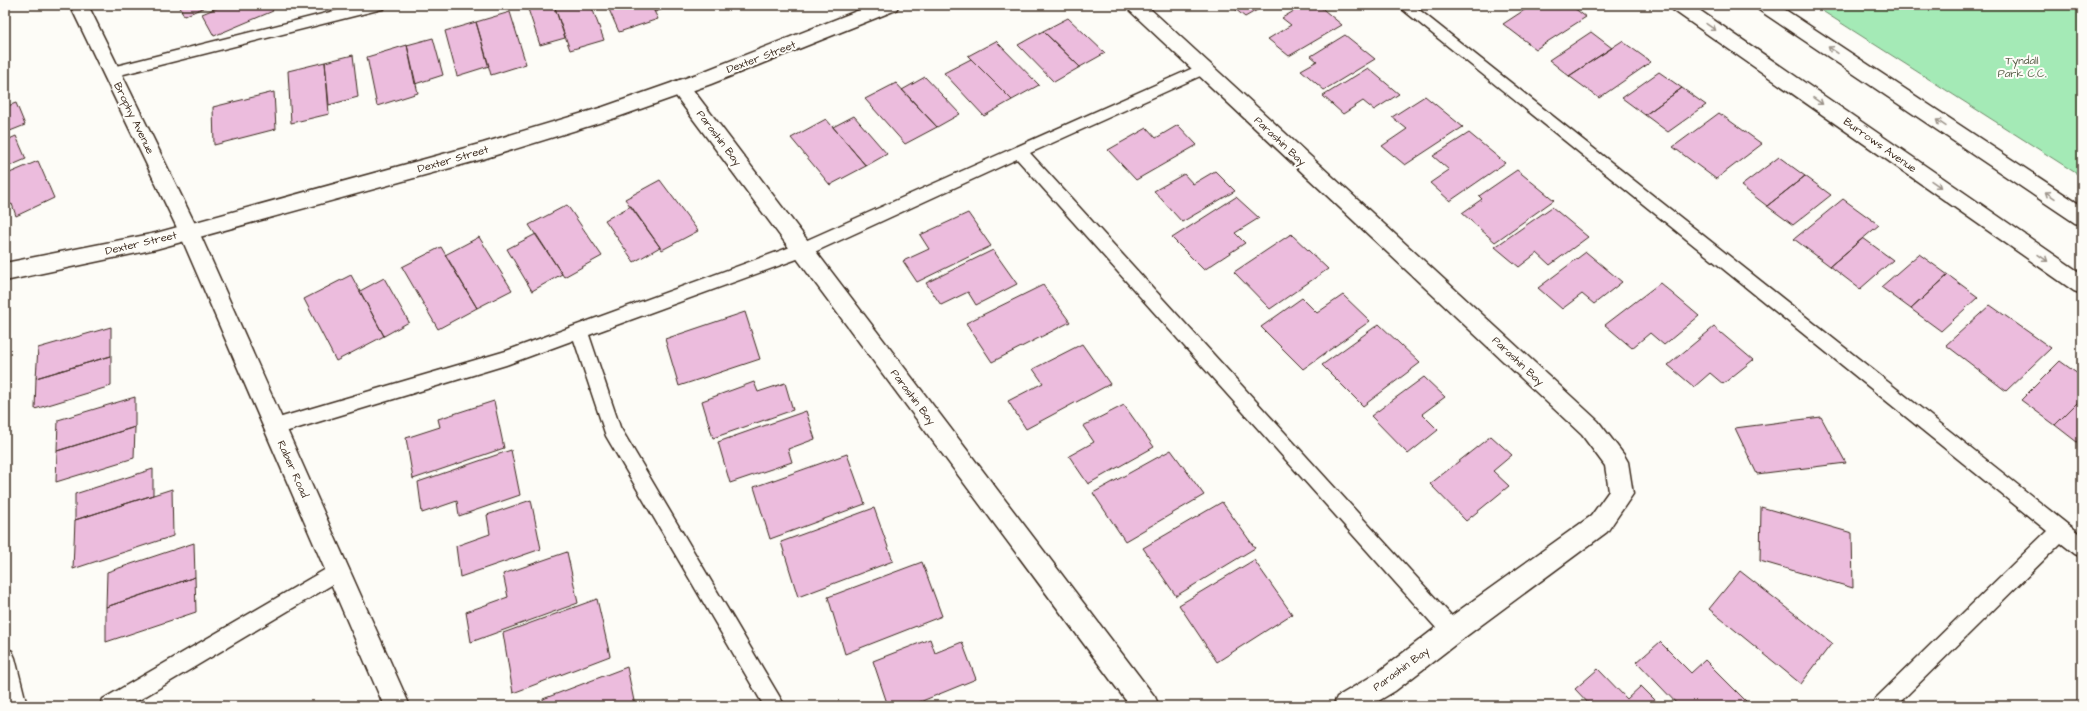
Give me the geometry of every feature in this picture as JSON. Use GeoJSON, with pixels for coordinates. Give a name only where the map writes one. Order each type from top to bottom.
{"type":"FeatureCollection","features":[{"type":"Feature","properties":{"kind":"street","name":"Brophy Avenue"},"geometry":{"type":"LineString","coordinates":[[79,5],[189,232]]}},
{"type":"Feature","properties":{"kind":"street","name":"Dexter Street"},"geometry":{"type":"LineString","coordinates":[[5,272],[156,241],[483,151],[608,113],[680,87],[890,5]]}},
{"type":"Feature","properties":{"kind":"street","name":"Parashin Bay"},"geometry":{"type":"LineString","coordinates":[[1135,5],[1590,428],[1616,462],[1621,494],[1599,524],[1452,631],[1386,682],[1346,706]]}},
{"type":"Feature","properties":{"kind":"street","name":"Burrows Avenue"},"geometry":{"type":"LineString","coordinates":[[1679,5],[2082,285]]}},
{"type":"Feature","properties":{"kind":"street"},"geometry":{"type":"LineString","coordinates":[[1766,5],[2082,216]]}},
{"type":"Feature","properties":{"kind":"street","name":"Parashin Bay"},"geometry":{"type":"LineString","coordinates":[[680,87],[1146,706]]}},
{"type":"Feature","properties":{"kind":"street","name":"Raber Road"},"geometry":{"type":"LineString","coordinates":[[189,232],[397,706]]}},
{"type":"Feature","properties":{"kind":"lane"},"geometry":{"type":"LineString","coordinates":[[112,72],[347,9],[378,5]]}},
{"type":"Feature","properties":{"kind":"lane"},"geometry":{"type":"LineString","coordinates":[[1404,5],[2082,548]]}},
{"type":"Feature","properties":{"kind":"lane"},"geometry":{"type":"LineString","coordinates":[[275,427],[506,358],[802,250],[1202,68]]}},
{"type":"Feature","properties":{"kind":"lane"},"geometry":{"type":"LineString","coordinates":[[1020,152],[1452,631]]}},
{"type":"Feature","properties":{"kind":"lane"},"geometry":{"type":"LineString","coordinates":[[580,332],[612,430],[775,706]]}},
{"type":"Feature","properties":{"kind":"lane"},"geometry":{"type":"LineString","coordinates":[[1882,706],[2060,531]]}},
{"type":"Feature","properties":{"kind":"lane"},"geometry":{"type":"LineString","coordinates":[[110,706],[338,572]]}},
{"type":"Feature","properties":{"kind":"lane"},"geometry":{"type":"LineString","coordinates":[[5,658],[17,706]]}},
{"type":"Feature","properties":{"kind":"green space","name":"Tyndall Park C.C."},"geometry":{"type":"Polygon","coordinates":[[[1813,5],[2082,5],[2082,177],[1813,5]]]}},
{"type":"Feature","properties":{"kind":"building"},"geometry":{"type":"Polygon","coordinates":[[[179,5],[210,5],[184,16],[179,5]]]}},
{"type":"Feature","properties":{"kind":"building"},"geometry":{"type":"Polygon","coordinates":[[[224,5],[269,5],[273,11],[214,36],[202,14],[224,5]]]}},
{"type":"Feature","properties":{"kind":"building"},"geometry":{"type":"Polygon","coordinates":[[[541,5],[554,5],[565,38],[540,45],[528,9],[541,5]]]}},
{"type":"Feature","properties":{"kind":"building"},"geometry":{"type":"Polygon","coordinates":[[[554,5],[591,5],[604,40],[570,50],[554,5]]]}},
{"type":"Feature","properties":{"kind":"building"},"geometry":{"type":"Polygon","coordinates":[[[607,5],[651,5],[658,19],[619,32],[607,5]]]}},
{"type":"Feature","properties":{"kind":"building"},"geometry":{"type":"Polygon","coordinates":[[[651,5],[675,5],[655,12],[651,5]]]}},
{"type":"Feature","properties":{"kind":"building"},"geometry":{"type":"Polygon","coordinates":[[[1230,5],[1266,5],[1245,17],[1230,5]]]}},
{"type":"Feature","properties":{"kind":"building"},"geometry":{"type":"Polygon","coordinates":[[[1304,5],[1318,5],[1342,25],[1289,56],[1268,39],[1291,25],[1282,18],[1304,5]]]}},
{"type":"Feature","properties":{"kind":"building"},"geometry":{"type":"Polygon","coordinates":[[[1532,5],[1570,5],[1586,17],[1536,49],[1503,24],[1532,5]]]}},
{"type":"Feature","properties":{"kind":"building"},"geometry":{"type":"Polygon","coordinates":[[[510,12],[526,64],[491,75],[476,22],[510,12]]]}},
{"type":"Feature","properties":{"kind":"building"},"geometry":{"type":"Polygon","coordinates":[[[1068,18],[1105,53],[1080,67],[1043,31],[1068,18]]]}},
{"type":"Feature","properties":{"kind":"building"},"geometry":{"type":"Polygon","coordinates":[[[476,22],[489,66],[457,76],[445,31],[476,22]]]}},
{"type":"Feature","properties":{"kind":"building"},"geometry":{"type":"Polygon","coordinates":[[[1043,31],[1080,67],[1054,82],[1018,45],[1043,31]]]}},
{"type":"Feature","properties":{"kind":"building"},"geometry":{"type":"Polygon","coordinates":[[[1591,32],[1612,48],[1569,76],[1549,60],[1591,32]]]}},
{"type":"Feature","properties":{"kind":"building"},"geometry":{"type":"Polygon","coordinates":[[[1345,35],[1375,59],[1324,90],[1301,70],[1317,61],[1311,56],[1345,35]]]}},
{"type":"Feature","properties":{"kind":"building"},"geometry":{"type":"Polygon","coordinates":[[[433,38],[443,75],[415,84],[407,45],[433,38]]]}},
{"type":"Feature","properties":{"kind":"building"},"geometry":{"type":"Polygon","coordinates":[[[996,41],[1039,85],[1012,100],[968,56],[996,41]]]}},
{"type":"Feature","properties":{"kind":"building"},"geometry":{"type":"Polygon","coordinates":[[[1622,41],[1651,62],[1599,98],[1569,76],[1622,41]]]}},
{"type":"Feature","properties":{"kind":"building"},"geometry":{"type":"Polygon","coordinates":[[[407,45],[418,93],[377,106],[367,57],[407,45]]]}},
{"type":"Feature","properties":{"kind":"building"},"geometry":{"type":"Polygon","coordinates":[[[353,55],[358,97],[329,105],[325,62],[353,55]]]}},
{"type":"Feature","properties":{"kind":"building"},"geometry":{"type":"Polygon","coordinates":[[[971,59],[1012,100],[984,116],[944,73],[971,59]]]}},
{"type":"Feature","properties":{"kind":"building"},"geometry":{"type":"Polygon","coordinates":[[[325,62],[329,114],[291,123],[288,71],[325,62]]]}},
{"type":"Feature","properties":{"kind":"building"},"geometry":{"type":"Polygon","coordinates":[[[1368,68],[1399,94],[1374,110],[1363,101],[1343,114],[1323,96],[1368,68]]]}},
{"type":"Feature","properties":{"kind":"building"},"geometry":{"type":"Polygon","coordinates":[[[1659,72],[1682,88],[1645,115],[1622,98],[1659,72]]]}},
{"type":"Feature","properties":{"kind":"building"},"geometry":{"type":"Polygon","coordinates":[[[925,77],[960,114],[937,127],[902,90],[925,77]]]}},
{"type":"Feature","properties":{"kind":"building"},"geometry":{"type":"Polygon","coordinates":[[[896,83],[937,127],[905,144],[865,99],[896,83]]]}},
{"type":"Feature","properties":{"kind":"building"},"geometry":{"type":"Polygon","coordinates":[[[1682,88],[1706,105],[1668,132],[1645,115],[1682,88]]]}},
{"type":"Feature","properties":{"kind":"building"},"geometry":{"type":"Polygon","coordinates":[[[274,92],[276,129],[214,145],[213,107],[274,92]]]}},
{"type":"Feature","properties":{"kind":"building"},"geometry":{"type":"Polygon","coordinates":[[[1425,96],[1463,127],[1405,165],[1382,146],[1407,129],[1392,117],[1425,96]]]}},
{"type":"Feature","properties":{"kind":"building"},"geometry":{"type":"Polygon","coordinates":[[[16,103],[25,125],[5,133],[5,107],[16,103]]]}},
{"type":"Feature","properties":{"kind":"building"},"geometry":{"type":"Polygon","coordinates":[[[1719,113],[1762,144],[1716,179],[1673,147],[1719,113]]]}},
{"type":"Feature","properties":{"kind":"building"},"geometry":{"type":"Polygon","coordinates":[[[854,116],[887,154],[866,166],[833,127],[854,116]]]}},
{"type":"Feature","properties":{"kind":"building"},"geometry":{"type":"Polygon","coordinates":[[[826,119],[866,166],[830,185],[791,138],[826,119]]]}},
{"type":"Feature","properties":{"kind":"building"},"geometry":{"type":"Polygon","coordinates":[[[1178,125],[1197,145],[1136,180],[1108,150],[1147,128],[1156,138],[1178,125]]]}},
{"type":"Feature","properties":{"kind":"building"},"geometry":{"type":"Polygon","coordinates":[[[1469,133],[1505,163],[1450,201],[1430,183],[1449,170],[1433,156],[1469,133]]]}},
{"type":"Feature","properties":{"kind":"building"},"geometry":{"type":"Polygon","coordinates":[[[16,136],[26,159],[5,168],[5,141],[16,136]]]}},
{"type":"Feature","properties":{"kind":"building"},"geometry":{"type":"Polygon","coordinates":[[[1779,157],[1805,176],[1767,206],[1741,186],[1779,157]]]}},
{"type":"Feature","properties":{"kind":"building"},"geometry":{"type":"Polygon","coordinates":[[[38,161],[54,198],[16,216],[12,204],[5,207],[5,175],[38,161]]]}},
{"type":"Feature","properties":{"kind":"building"},"geometry":{"type":"Polygon","coordinates":[[[1517,170],[1554,200],[1495,242],[1462,213],[1482,199],[1479,196],[1517,170]]]}},
{"type":"Feature","properties":{"kind":"building"},"geometry":{"type":"Polygon","coordinates":[[[1215,171],[1235,191],[1182,222],[1154,191],[1184,174],[1193,184],[1215,171]]]}},
{"type":"Feature","properties":{"kind":"building"},"geometry":{"type":"Polygon","coordinates":[[[1805,176],[1831,195],[1793,225],[1767,206],[1805,176]]]}},
{"type":"Feature","properties":{"kind":"building"},"geometry":{"type":"Polygon","coordinates":[[[660,180],[698,231],[662,250],[625,199],[660,180]]]}},
{"type":"Feature","properties":{"kind":"building"},"geometry":{"type":"Polygon","coordinates":[[[1236,197],[1259,218],[1235,233],[1245,243],[1204,270],[1172,238],[1236,197]]]}},
{"type":"Feature","properties":{"kind":"building"},"geometry":{"type":"Polygon","coordinates":[[[1843,199],[1879,225],[1830,266],[1794,239],[1843,199]]]}},
{"type":"Feature","properties":{"kind":"building"},"geometry":{"type":"Polygon","coordinates":[[[567,205],[602,256],[564,277],[529,225],[567,205]]]}},
{"type":"Feature","properties":{"kind":"building"},"geometry":{"type":"Polygon","coordinates":[[[631,206],[660,247],[634,262],[605,220],[631,206]]]}},
{"type":"Feature","properties":{"kind":"building"},"geometry":{"type":"Polygon","coordinates":[[[1552,207],[1588,237],[1550,265],[1537,253],[1519,267],[1495,247],[1552,207]]]}},
{"type":"Feature","properties":{"kind":"building"},"geometry":{"type":"Polygon","coordinates":[[[968,213],[991,246],[917,282],[903,261],[929,249],[920,235],[968,213]]]}},
{"type":"Feature","properties":{"kind":"building"},"geometry":{"type":"Polygon","coordinates":[[[536,234],[562,274],[532,291],[507,249],[536,234]]]}},
{"type":"Feature","properties":{"kind":"building"},"geometry":{"type":"Polygon","coordinates":[[[1291,234],[1328,269],[1270,309],[1234,272],[1291,234]]]}},
{"type":"Feature","properties":{"kind":"building"},"geometry":{"type":"Polygon","coordinates":[[[479,237],[512,290],[477,308],[445,255],[479,237]]]}},
{"type":"Feature","properties":{"kind":"building"},"geometry":{"type":"Polygon","coordinates":[[[1863,238],[1893,260],[1860,289],[1830,266],[1863,238]]]}},
{"type":"Feature","properties":{"kind":"building"},"geometry":{"type":"Polygon","coordinates":[[[441,247],[477,308],[438,329],[402,267],[441,247]]]}},
{"type":"Feature","properties":{"kind":"building"},"geometry":{"type":"Polygon","coordinates":[[[993,250],[1017,284],[976,305],[968,292],[941,305],[926,283],[993,250]]]}},
{"type":"Feature","properties":{"kind":"building"},"geometry":{"type":"Polygon","coordinates":[[[1586,252],[1622,282],[1594,304],[1582,294],[1562,309],[1538,288],[1586,252]]]}},
{"type":"Feature","properties":{"kind":"building"},"geometry":{"type":"Polygon","coordinates":[[[1919,254],[1948,275],[1911,309],[1881,287],[1919,254]]]}},
{"type":"Feature","properties":{"kind":"building"},"geometry":{"type":"Polygon","coordinates":[[[351,275],[384,336],[336,361],[304,299],[351,275]]]}},
{"type":"Feature","properties":{"kind":"building"},"geometry":{"type":"Polygon","coordinates":[[[1948,275],[1978,297],[1941,331],[1911,309],[1948,275]]]}},
{"type":"Feature","properties":{"kind":"building"},"geometry":{"type":"Polygon","coordinates":[[[384,278],[409,322],[384,336],[360,291],[384,278]]]}},
{"type":"Feature","properties":{"kind":"building"},"geometry":{"type":"Polygon","coordinates":[[[1660,283],[1699,316],[1664,345],[1650,333],[1632,348],[1605,325],[1660,283]]]}},
{"type":"Feature","properties":{"kind":"building"},"geometry":{"type":"Polygon","coordinates":[[[1043,285],[1070,322],[992,362],[966,323],[1043,285]]]}},
{"type":"Feature","properties":{"kind":"building"},"geometry":{"type":"Polygon","coordinates":[[[1343,295],[1370,321],[1303,369],[1261,327],[1302,298],[1317,313],[1343,295]]]}},
{"type":"Feature","properties":{"kind":"building"},"geometry":{"type":"Polygon","coordinates":[[[1990,305],[2051,348],[2006,391],[1946,345],[1990,305]]]}},
{"type":"Feature","properties":{"kind":"building"},"geometry":{"type":"Polygon","coordinates":[[[745,312],[760,359],[679,386],[665,339],[745,312]]]}},
{"type":"Feature","properties":{"kind":"building"},"geometry":{"type":"Polygon","coordinates":[[[1379,324],[1420,363],[1363,406],[1322,365],[1379,324]]]}},
{"type":"Feature","properties":{"kind":"building"},"geometry":{"type":"Polygon","coordinates":[[[111,327],[111,356],[36,378],[38,348],[111,327]]]}},
{"type":"Feature","properties":{"kind":"building"},"geometry":{"type":"Polygon","coordinates":[[[1714,327],[1753,360],[1723,384],[1710,373],[1694,387],[1668,365],[1714,327]]]}},
{"type":"Feature","properties":{"kind":"building"},"geometry":{"type":"Polygon","coordinates":[[[1082,344],[1110,384],[1026,429],[1008,401],[1043,383],[1033,369],[1082,344]]]}},
{"type":"Feature","properties":{"kind":"building"},"geometry":{"type":"Polygon","coordinates":[[[111,356],[111,386],[35,409],[36,378],[111,356]]]}},
{"type":"Feature","properties":{"kind":"building"},"geometry":{"type":"Polygon","coordinates":[[[2060,361],[2082,377],[2082,398],[2055,425],[2021,400],[2060,361]]]}},
{"type":"Feature","properties":{"kind":"building"},"geometry":{"type":"Polygon","coordinates":[[[1424,377],[1445,397],[1422,414],[1438,430],[1408,454],[1371,416],[1424,377]]]}},
{"type":"Feature","properties":{"kind":"building"},"geometry":{"type":"Polygon","coordinates":[[[754,382],[758,392],[785,383],[793,410],[713,438],[702,401],[754,382]]]}},
{"type":"Feature","properties":{"kind":"building"},"geometry":{"type":"Polygon","coordinates":[[[135,397],[135,427],[57,451],[58,420],[135,397]]]}},
{"type":"Feature","properties":{"kind":"building"},"geometry":{"type":"Polygon","coordinates":[[[2082,398],[2082,446],[2055,425],[2082,398]]]}},
{"type":"Feature","properties":{"kind":"building"},"geometry":{"type":"Polygon","coordinates":[[[494,401],[504,448],[413,479],[406,438],[440,427],[438,419],[494,401]]]}},
{"type":"Feature","properties":{"kind":"building"},"geometry":{"type":"Polygon","coordinates":[[[1124,405],[1154,447],[1088,484],[1069,456],[1094,442],[1083,426],[1124,405]]]}},
{"type":"Feature","properties":{"kind":"building"},"geometry":{"type":"Polygon","coordinates":[[[806,411],[815,439],[788,449],[792,462],[730,483],[718,442],[806,411]]]}},
{"type":"Feature","properties":{"kind":"building"},"geometry":{"type":"Polygon","coordinates":[[[1821,417],[1846,463],[1757,474],[1735,428],[1821,417]]]}},
{"type":"Feature","properties":{"kind":"building"},"geometry":{"type":"Polygon","coordinates":[[[135,427],[134,458],[56,482],[57,451],[135,427]]]}},
{"type":"Feature","properties":{"kind":"building"},"geometry":{"type":"Polygon","coordinates":[[[1491,436],[1512,455],[1493,471],[1509,486],[1466,521],[1430,484],[1491,436]]]}},
{"type":"Feature","properties":{"kind":"building"},"geometry":{"type":"Polygon","coordinates":[[[511,450],[520,495],[459,516],[457,501],[422,513],[418,482],[511,450]]]}},
{"type":"Feature","properties":{"kind":"building"},"geometry":{"type":"Polygon","coordinates":[[[1171,450],[1204,495],[1125,541],[1093,493],[1171,450]]]}},
{"type":"Feature","properties":{"kind":"building"},"geometry":{"type":"Polygon","coordinates":[[[847,454],[865,504],[770,539],[754,487],[847,454]]]}},
{"type":"Feature","properties":{"kind":"building"},"geometry":{"type":"Polygon","coordinates":[[[153,469],[153,495],[75,520],[75,494],[153,469]]]}},
{"type":"Feature","properties":{"kind":"building"},"geometry":{"type":"Polygon","coordinates":[[[172,489],[173,536],[73,569],[75,520],[172,489]]]}},
{"type":"Feature","properties":{"kind":"building"},"geometry":{"type":"Polygon","coordinates":[[[531,500],[541,549],[460,577],[456,546],[490,534],[487,515],[531,500]]]}},
{"type":"Feature","properties":{"kind":"building"},"geometry":{"type":"Polygon","coordinates":[[[1222,502],[1255,548],[1176,596],[1143,548],[1222,502]]]}},
{"type":"Feature","properties":{"kind":"building"},"geometry":{"type":"Polygon","coordinates":[[[1761,507],[1852,533],[1853,588],[1760,561],[1761,507]]]}},
{"type":"Feature","properties":{"kind":"building"},"geometry":{"type":"Polygon","coordinates":[[[874,508],[893,561],[798,597],[781,542],[874,508]]]}},
{"type":"Feature","properties":{"kind":"building"},"geometry":{"type":"Polygon","coordinates":[[[194,543],[195,577],[106,607],[107,572],[194,543]]]}},
{"type":"Feature","properties":{"kind":"building"},"geometry":{"type":"Polygon","coordinates":[[[567,552],[578,603],[471,642],[466,612],[508,597],[503,574],[567,552]]]}},
{"type":"Feature","properties":{"kind":"building"},"geometry":{"type":"Polygon","coordinates":[[[1254,560],[1292,614],[1217,662],[1179,605],[1254,560]]]}},
{"type":"Feature","properties":{"kind":"building"},"geometry":{"type":"Polygon","coordinates":[[[922,562],[942,616],[845,654],[828,597],[922,562]]]}},
{"type":"Feature","properties":{"kind":"building"},"geometry":{"type":"Polygon","coordinates":[[[1740,571],[1832,643],[1801,684],[1709,609],[1740,571]]]}},
{"type":"Feature","properties":{"kind":"building"},"geometry":{"type":"Polygon","coordinates":[[[195,577],[196,612],[106,642],[106,607],[195,577]]]}},
{"type":"Feature","properties":{"kind":"building"},"geometry":{"type":"Polygon","coordinates":[[[597,599],[610,656],[513,693],[503,633],[597,599]]]}},
{"type":"Feature","properties":{"kind":"building"},"geometry":{"type":"Polygon","coordinates":[[[930,639],[935,653],[962,642],[976,679],[910,706],[888,706],[873,661],[930,639]]]}},
{"type":"Feature","properties":{"kind":"building"},"geometry":{"type":"Polygon","coordinates":[[[1660,642],[1691,673],[1705,660],[1747,702],[1743,706],[1679,706],[1637,662],[1660,642]]]}},
{"type":"Feature","properties":{"kind":"building"},"geometry":{"type":"Polygon","coordinates":[[[627,667],[635,706],[544,706],[543,699],[627,667]]]}},
{"type":"Feature","properties":{"kind":"building"},"geometry":{"type":"Polygon","coordinates":[[[1598,669],[1627,699],[1641,686],[1661,706],[1591,706],[1575,689],[1598,669]]]}}]}
